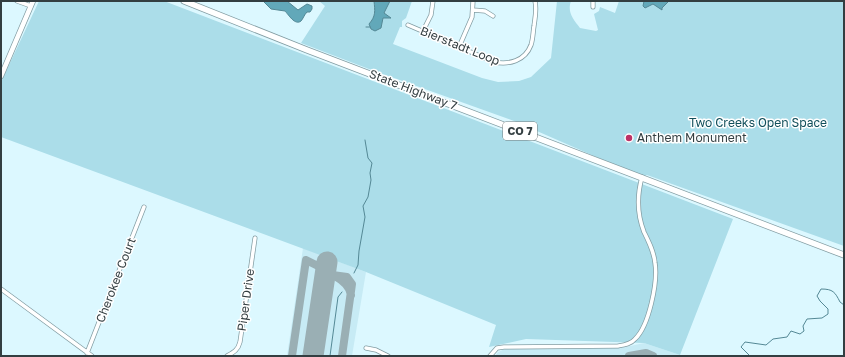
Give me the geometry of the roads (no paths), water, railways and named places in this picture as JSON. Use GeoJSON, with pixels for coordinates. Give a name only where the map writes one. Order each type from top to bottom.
{"type":"FeatureCollection","features":[{"type":"Feature","properties":{"kind":"main road","name":"State Highway 7"},"geometry":{"type":"LineString","coordinates":[[184,1],[307,50],[642,177]]}},
{"type":"Feature","properties":{"kind":"main road","name":"CO 7"},"geometry":{"type":"LineString","coordinates":[[642,177],[844,255]]}},
{"type":"Feature","properties":{"kind":"street"},"geometry":{"type":"LineString","coordinates":[[17,1],[31,6]]}},
{"type":"Feature","properties":{"kind":"street"},"geometry":{"type":"LineString","coordinates":[[1,76],[33,1]]}},
{"type":"Feature","properties":{"kind":"street"},"geometry":{"type":"LineString","coordinates":[[423,31],[431,15],[433,1]]}},
{"type":"Feature","properties":{"kind":"street"},"geometry":{"type":"LineString","coordinates":[[460,47],[473,10],[473,1]]}},
{"type":"Feature","properties":{"kind":"street","name":"Bierstadt Loop"},"geometry":{"type":"LineString","coordinates":[[408,25],[494,62],[510,63],[520,59],[532,44],[536,14],[535,1]]}},
{"type":"Feature","properties":{"kind":"street"},"geometry":{"type":"LineString","coordinates":[[592,7],[593,1]]}},
{"type":"Feature","properties":{"kind":"street"},"geometry":{"type":"LineString","coordinates":[[473,10],[485,11],[493,16]]}},
{"type":"Feature","properties":{"kind":"street"},"geometry":{"type":"LineString","coordinates":[[490,356],[497,348],[504,347],[618,346],[628,344],[635,340],[642,330],[648,312],[655,289],[656,277],[654,256],[642,226],[639,214],[638,193],[642,177]]}},
{"type":"Feature","properties":{"kind":"street","name":"Cherokee Court"},"geometry":{"type":"LineString","coordinates":[[87,353],[144,207]]}},
{"type":"Feature","properties":{"kind":"street","name":"Piper Drive"},"geometry":{"type":"LineString","coordinates":[[227,356],[235,351],[240,342],[255,238]]}},
{"type":"Feature","properties":{"kind":"street"},"geometry":{"type":"LineString","coordinates":[[1,289],[92,356]]}},
{"type":"Feature","properties":{"kind":"street"},"geometry":{"type":"LineString","coordinates":[[366,348],[376,350],[388,356]]}},
{"type":"Feature","properties":{"kind":"waterway"},"geometry":{"type":"LineString","coordinates":[[354,273],[358,265],[365,217],[363,206],[368,197],[371,180],[370,173],[372,163],[368,158],[365,140]]}},
{"type":"Feature","properties":{"kind":"waterway"},"geometry":{"type":"LineString","coordinates":[[750,356],[741,347],[745,342],[766,345],[773,339],[787,337],[791,331],[800,334],[804,331],[803,326],[807,319],[822,318],[828,314],[828,309],[817,296],[821,289],[833,292],[844,305]]}},
{"type":"Feature","properties":{"kind":"waterway"},"geometry":{"type":"LineString","coordinates":[[330,356],[338,297],[342,292]]}},
{"type":"Feature","properties":{"kind":"place","name":"Anthem Monument"},"geometry":{"type":"Point","coordinates":[629,138]}},
{"type":"Feature","properties":{"kind":"park label","name":"Two Creeks Open Space"},"geometry":{"type":"Point","coordinates":[758,123]}}]}
